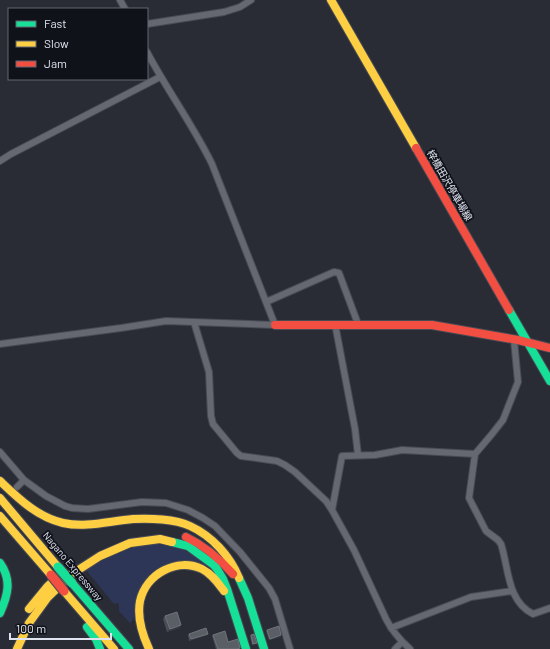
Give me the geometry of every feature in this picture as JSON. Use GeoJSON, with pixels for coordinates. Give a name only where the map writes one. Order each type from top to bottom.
{"type":"FeatureCollection","features":[{"type":"Feature","properties":{"kind":"main road","name":"梓橋田沢停車場線"},"geometry":{"type":"LineString","coordinates":[[331,0],[550,381]]}},
{"type":"Feature","properties":{"kind":"main road"},"geometry":{"type":"LineString","coordinates":[[275,325],[432,325],[550,348]]}},
{"type":"Feature","properties":{"kind":"main road"},"geometry":{"type":"LineString","coordinates":[[0,481],[27,505],[52,520],[64,523],[74,525],[96,525],[132,519],[158,518],[170,519],[195,527],[213,540],[225,552],[236,570],[253,608],[264,649]]}},
{"type":"Feature","properties":{"kind":"main road","name":"Nagano Expressway"},"geometry":{"type":"LineString","coordinates":[[0,498],[129,649]]}},
{"type":"Feature","properties":{"kind":"main road"},"geometry":{"type":"LineString","coordinates":[[0,516],[48,577],[114,649]]}},
{"type":"Feature","properties":{"kind":"main road"},"geometry":{"type":"LineString","coordinates":[[10,649],[15,634],[26,613],[39,596],[60,575],[94,551],[129,536],[145,532],[172,533],[200,543],[219,558],[234,574],[248,596]]}},
{"type":"Feature","properties":{"kind":"main road"},"geometry":{"type":"LineString","coordinates":[[17,649],[23,634],[33,617],[45,601],[67,580],[92,561],[106,553],[142,540],[153,539],[174,541],[190,547],[215,565],[220,572],[228,590],[246,649]]}},
{"type":"Feature","properties":{"kind":"main road"},"geometry":{"type":"LineString","coordinates":[[0,563],[7,573],[8,580],[6,597],[0,613]]}},
{"type":"Feature","properties":{"kind":"main road"},"geometry":{"type":"LineString","coordinates":[[149,649],[140,624],[140,600],[149,581],[154,576],[166,569],[179,565],[186,565],[201,569],[208,573],[222,587],[235,612]]}},
{"type":"Feature","properties":{"kind":"main road"},"geometry":{"type":"LineString","coordinates":[[62,593],[96,639],[100,649]]}},
{"type":"Feature","properties":{"kind":"street"},"geometry":{"type":"LineString","coordinates":[[148,24],[224,12],[240,8],[251,0]]}},
{"type":"Feature","properties":{"kind":"street"},"geometry":{"type":"LineString","coordinates":[[0,344],[166,321],[275,325],[212,164],[203,145],[160,77],[148,54]]}},
{"type":"Feature","properties":{"kind":"street"},"geometry":{"type":"LineString","coordinates":[[0,162],[11,154],[160,77]]}},
{"type":"Feature","properties":{"kind":"street"},"geometry":{"type":"LineString","coordinates":[[266,302],[334,272],[340,273],[358,324]]}},
{"type":"Feature","properties":{"kind":"street"},"geometry":{"type":"LineString","coordinates":[[194,322],[209,372],[211,416],[213,424],[241,456],[277,461],[295,472],[326,501],[354,550],[377,603],[390,628],[410,649]]}},
{"type":"Feature","properties":{"kind":"street"},"geometry":{"type":"LineString","coordinates":[[334,324],[355,429],[358,456]]}},
{"type":"Feature","properties":{"kind":"street"},"geometry":{"type":"LineString","coordinates":[[514,340],[518,382],[503,420],[475,454],[469,498],[486,531],[501,544],[512,591],[517,601],[527,611],[533,614],[550,608]]}},
{"type":"Feature","properties":{"kind":"street"},"geometry":{"type":"LineString","coordinates":[[332,510],[342,456],[358,456],[402,450],[475,454]]}},
{"type":"Feature","properties":{"kind":"street"},"geometry":{"type":"LineString","coordinates":[[0,452],[24,480],[46,496],[65,506],[72,508],[88,508],[142,502],[166,503],[188,510],[215,526],[228,538],[269,588],[290,649]]}},
{"type":"Feature","properties":{"kind":"street"},"geometry":{"type":"LineString","coordinates":[[17,487],[24,480]]}},
{"type":"Feature","properties":{"kind":"street"},"geometry":{"type":"LineString","coordinates":[[390,628],[471,597],[512,591]]}},
{"type":"Feature","properties":{"kind":"street"},"geometry":{"type":"LineString","coordinates":[[395,649],[402,642]]}},
{"type":"Feature","properties":{"kind":"shaded area"},"geometry":{"type":"Polygon","coordinates":[[[147,543],[177,546],[208,563],[205,567],[172,563],[135,604],[134,617],[130,623],[119,611],[119,604],[114,604],[86,570],[107,558],[147,543]]]}},
{"type":"Feature","properties":{"kind":"building"},"geometry":{"type":"Polygon","coordinates":[[[177,612],[181,625],[170,629],[165,616],[177,612]]]}},
{"type":"Feature","properties":{"kind":"building"},"geometry":{"type":"Polygon","coordinates":[[[279,626],[281,635],[270,639],[267,630],[279,626]]]}},
{"type":"Feature","properties":{"kind":"building"},"geometry":{"type":"Polygon","coordinates":[[[206,628],[208,634],[191,639],[189,634],[206,628]]]}},
{"type":"Feature","properties":{"kind":"building"},"geometry":{"type":"Polygon","coordinates":[[[225,631],[228,642],[238,639],[240,648],[218,649],[213,635],[225,631]]]}},
{"type":"Feature","properties":{"kind":"building"},"geometry":{"type":"Polygon","coordinates":[[[254,634],[257,643],[253,644],[251,635],[254,634]]]}},
{"type":"Feature","properties":{"kind":"traffic: fast"},"geometry":{"type":"LineString","coordinates":[[509,310],[550,381]]}},
{"type":"Feature","properties":{"kind":"traffic: fast"},"geometry":{"type":"LineString","coordinates":[[172,542],[188,546],[214,565],[217,569],[227,589],[246,649]]}},
{"type":"Feature","properties":{"kind":"traffic: fast"},"geometry":{"type":"LineString","coordinates":[[0,563],[6,575],[8,588],[0,613]]}},
{"type":"Feature","properties":{"kind":"traffic: fast"},"geometry":{"type":"LineString","coordinates":[[58,567],[72,583]]}},
{"type":"Feature","properties":{"kind":"traffic: fast"},"geometry":{"type":"LineString","coordinates":[[239,578],[248,598],[264,649]]}},
{"type":"Feature","properties":{"kind":"traffic: fast"},"geometry":{"type":"LineString","coordinates":[[72,583],[129,649]]}},
{"type":"Feature","properties":{"kind":"traffic: fast"},"geometry":{"type":"LineString","coordinates":[[87,627],[96,639],[100,649]]}},
{"type":"Feature","properties":{"kind":"traffic: slow"},"geometry":{"type":"LineString","coordinates":[[331,0],[416,148]]}},
{"type":"Feature","properties":{"kind":"traffic: slow"},"geometry":{"type":"LineString","coordinates":[[0,481],[36,512],[63,523],[80,525],[133,519],[147,519],[170,520],[190,526],[206,535],[213,541],[231,562],[239,578]]}},
{"type":"Feature","properties":{"kind":"traffic: slow"},"geometry":{"type":"LineString","coordinates":[[0,498],[58,567]]}},
{"type":"Feature","properties":{"kind":"traffic: slow"},"geometry":{"type":"LineString","coordinates":[[0,516],[51,575]]}},
{"type":"Feature","properties":{"kind":"traffic: slow"},"geometry":{"type":"LineString","coordinates":[[17,649],[29,623],[48,597],[72,574],[100,556],[130,543],[160,539],[172,542]]}},
{"type":"Feature","properties":{"kind":"traffic: slow"},"geometry":{"type":"LineString","coordinates":[[149,649],[141,625],[139,607],[143,591],[156,576],[164,570],[173,567],[183,565],[192,566],[209,573],[224,591]]}},
{"type":"Feature","properties":{"kind":"traffic: slow"},"geometry":{"type":"LineString","coordinates":[[29,609],[47,587],[62,573]]}},
{"type":"Feature","properties":{"kind":"traffic: slow"},"geometry":{"type":"LineString","coordinates":[[64,591],[114,649]]}},
{"type":"Feature","properties":{"kind":"traffic: jam"},"geometry":{"type":"LineString","coordinates":[[416,148],[509,310]]}},
{"type":"Feature","properties":{"kind":"traffic: jam"},"geometry":{"type":"LineString","coordinates":[[275,325],[432,325],[518,340],[550,348]]}},
{"type":"Feature","properties":{"kind":"traffic: jam"},"geometry":{"type":"LineString","coordinates":[[186,537],[211,553],[233,574]]}},
{"type":"Feature","properties":{"kind":"traffic: jam"},"geometry":{"type":"LineString","coordinates":[[51,575],[64,591]]}}]}
